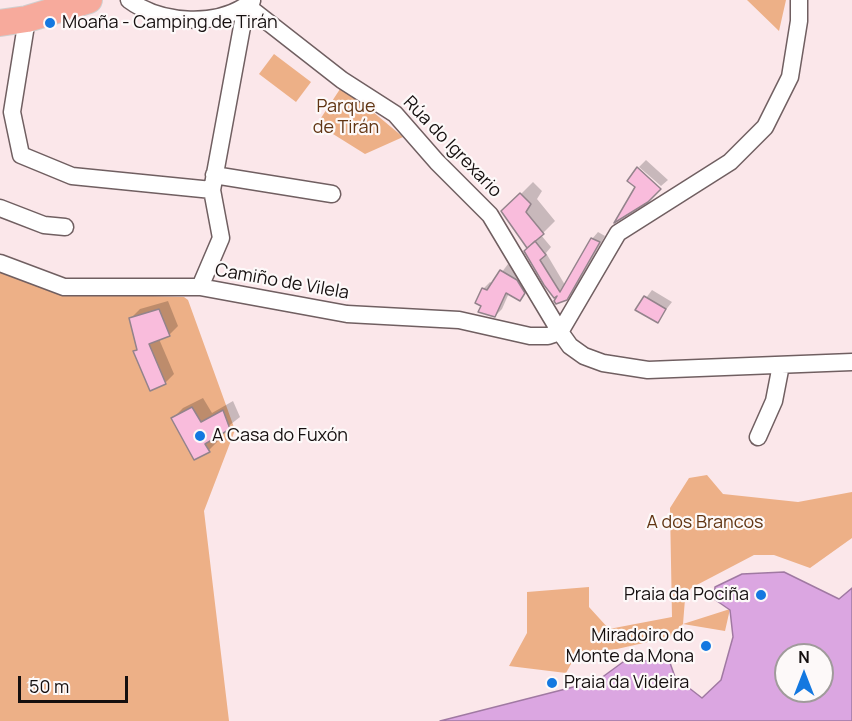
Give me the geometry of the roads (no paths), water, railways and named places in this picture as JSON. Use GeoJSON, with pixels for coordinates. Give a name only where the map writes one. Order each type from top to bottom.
{"type":"FeatureCollection","features":[{"type":"Feature","properties":{"kind":"main road"},"geometry":{"type":"LineString","coordinates":[[0,23],[27,19],[89,0]]}},
{"type":"Feature","properties":{"kind":"street"},"geometry":{"type":"LineString","coordinates":[[129,0],[137,6],[167,16],[190,20],[214,18],[249,3]]}},
{"type":"Feature","properties":{"kind":"street"},"geometry":{"type":"LineString","coordinates":[[560,332],[618,233],[730,162],[765,127],[790,76],[799,21],[799,0]]}},
{"type":"Feature","properties":{"kind":"street"},"geometry":{"type":"LineString","coordinates":[[200,287],[221,238],[213,182],[249,3]]}},
{"type":"Feature","properties":{"kind":"street","name":"Rúa do Igrexario"},"geometry":{"type":"LineString","coordinates":[[249,3],[350,86],[395,114],[437,162],[490,215],[560,332],[570,346],[584,356],[603,363],[648,370],[850,364]]}},
{"type":"Feature","properties":{"kind":"street"},"geometry":{"type":"LineString","coordinates":[[27,19],[6,113],[21,154],[72,176],[213,182],[332,194]]}},
{"type":"Feature","properties":{"kind":"street"},"geometry":{"type":"LineString","coordinates":[[0,208],[44,225],[65,227]]}},
{"type":"Feature","properties":{"kind":"street","name":"Camiño de Vilela"},"geometry":{"type":"LineString","coordinates":[[0,263],[64,287],[200,287],[347,314],[459,320],[530,336],[548,336],[560,332]]}},
{"type":"Feature","properties":{"kind":"street"},"geometry":{"type":"LineString","coordinates":[[758,437],[774,401],[781,365]]}},
{"type":"Feature","properties":{"kind":"place","name":"Moaña - Camping de Tirán"},"geometry":{"type":"Point","coordinates":[50,23]}},
{"type":"Feature","properties":{"kind":"place","name":"A Casa do Fuxón"},"geometry":{"type":"Point","coordinates":[200,436]}},
{"type":"Feature","properties":{"kind":"place","name":"Praia da Pociña"},"geometry":{"type":"Point","coordinates":[761,595]}},
{"type":"Feature","properties":{"kind":"place","name":"Miradoiro do Monte da Mona"},"geometry":{"type":"Point","coordinates":[706,646]}},
{"type":"Feature","properties":{"kind":"place","name":"Praia da Videira"},"geometry":{"type":"Point","coordinates":[552,683]}},
{"type":"Feature","properties":{"kind":"park label","name":"Parque de Tirán"},"geometry":{"type":"Point","coordinates":[346,117]}},
{"type":"Feature","properties":{"kind":"park label","name":"A dos Brancos"},"geometry":{"type":"Point","coordinates":[705,523]}}]}
